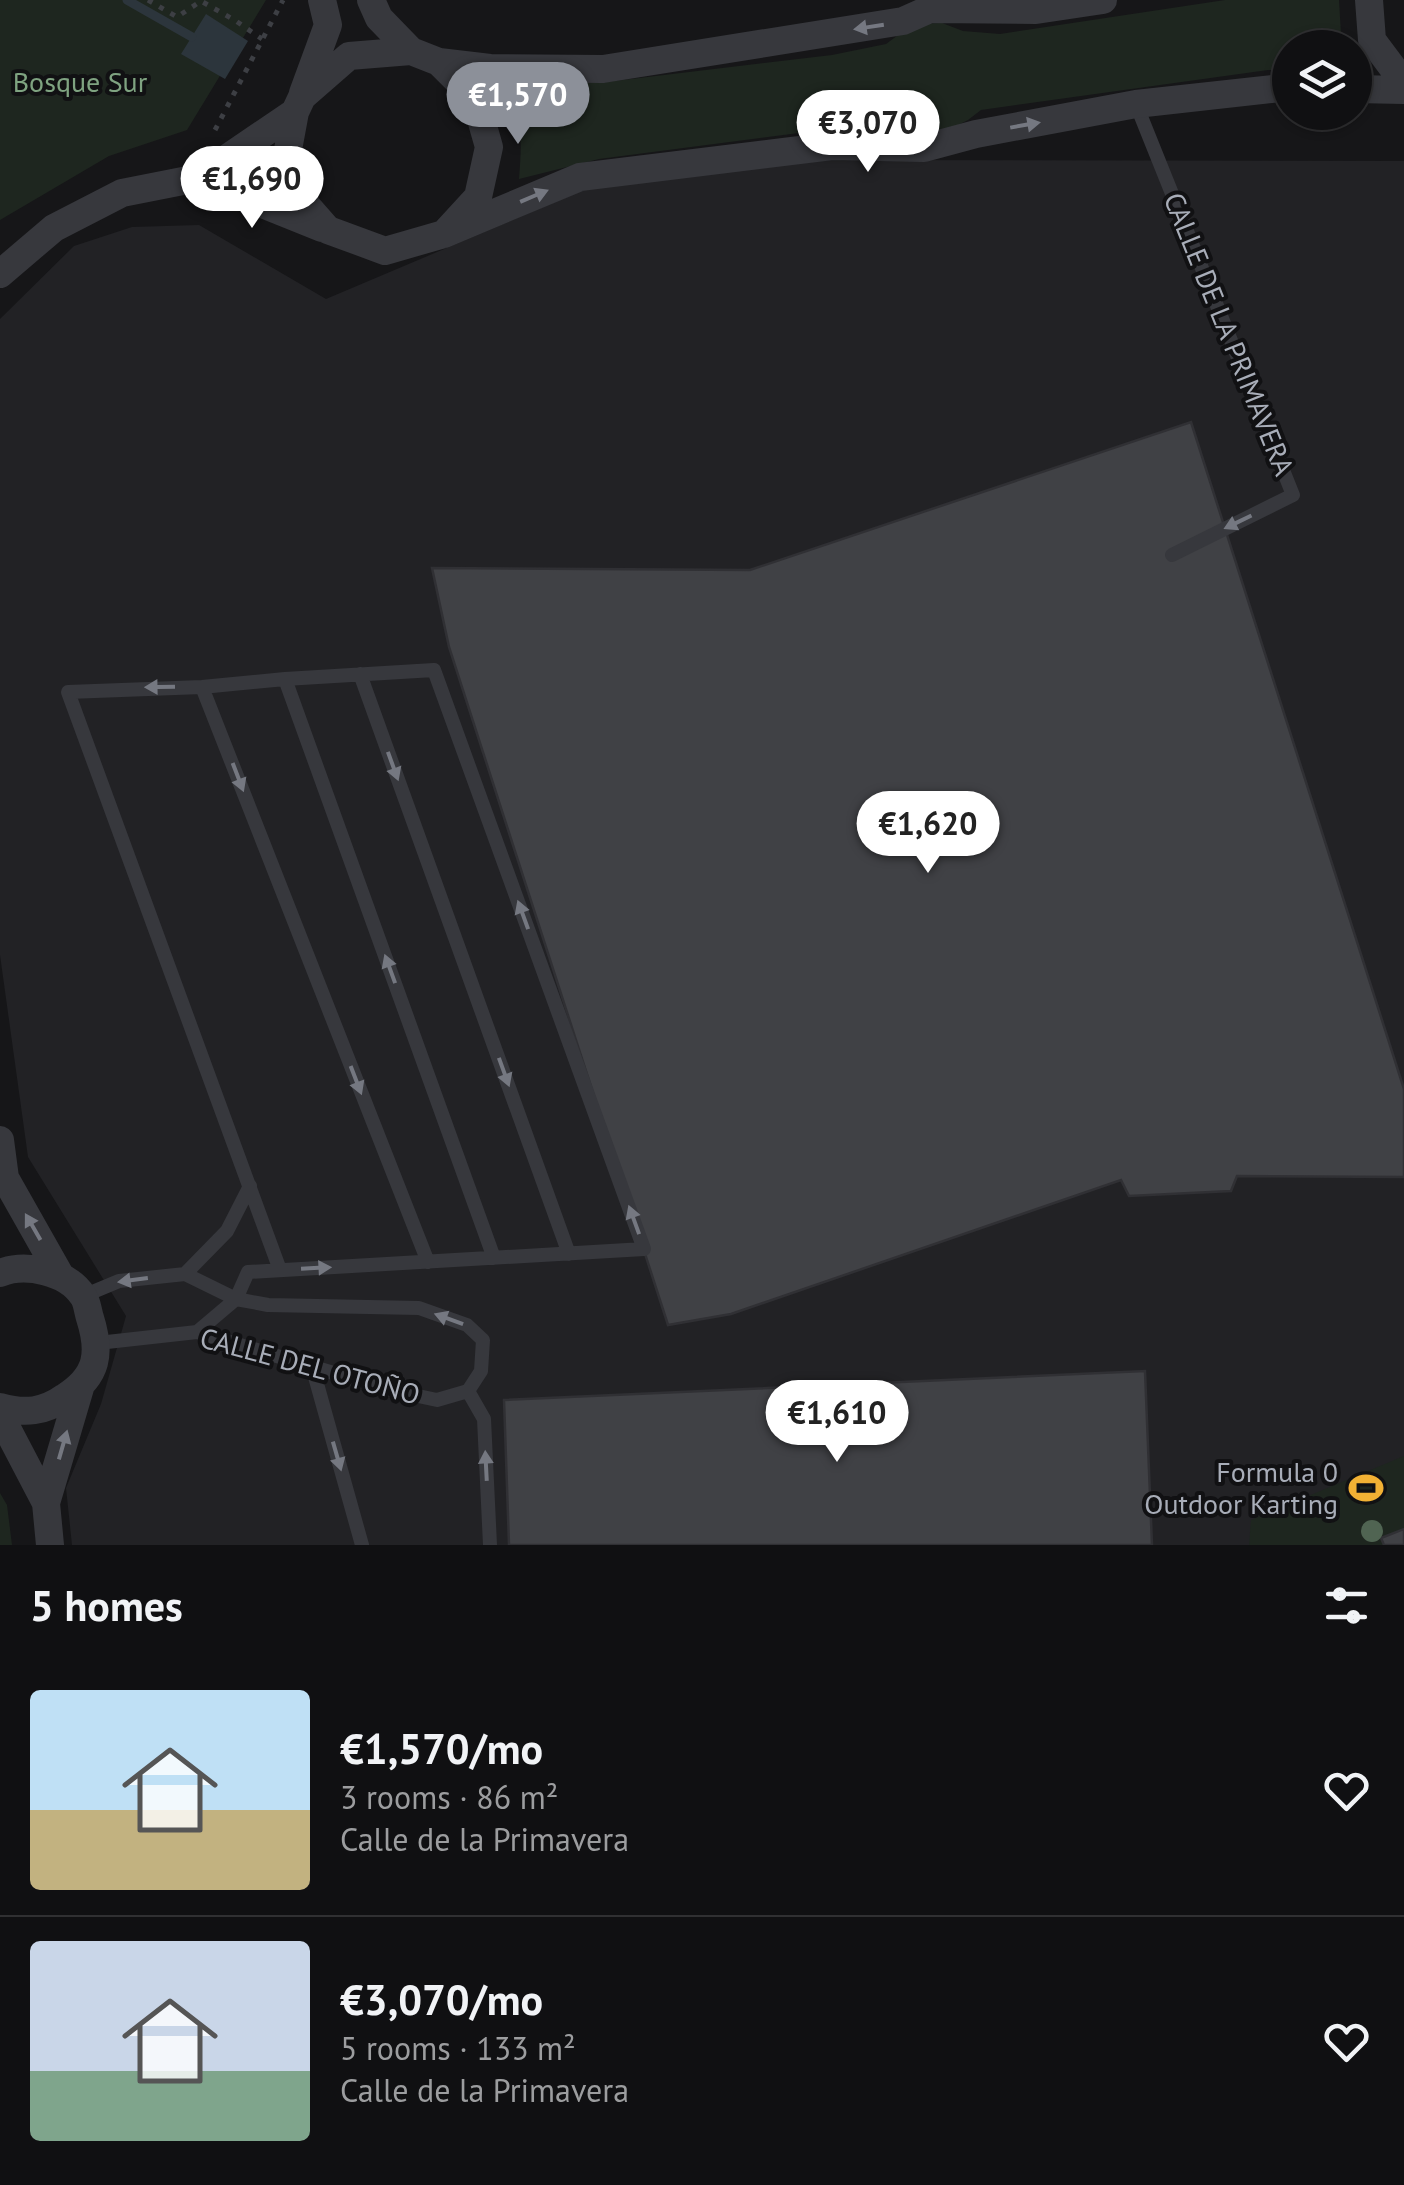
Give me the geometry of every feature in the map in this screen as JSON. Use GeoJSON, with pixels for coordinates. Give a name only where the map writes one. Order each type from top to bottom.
{"type":"FeatureCollection","features":[{"type":"Feature","properties":{"kind":"street"},"geometry":{"type":"LineString","coordinates":[[322,0],[328,25],[298,104],[288,155],[299,197],[328,230]]}},
{"type":"Feature","properties":{"kind":"street"},"geometry":{"type":"LineString","coordinates":[[371,0],[378,18],[411,51],[439,62],[490,68],[604,68],[904,21],[930,9],[1036,10],[1103,0]]}},
{"type":"Feature","properties":{"kind":"street"},"geometry":{"type":"LineString","coordinates":[[1368,0],[1372,40],[1404,87]]}},
{"type":"Feature","properties":{"kind":"street"},"geometry":{"type":"LineString","coordinates":[[0,274],[54,228],[122,193],[198,178],[298,104],[349,56],[411,51]]}},
{"type":"Feature","properties":{"kind":"street"},"geometry":{"type":"LineString","coordinates":[[439,62],[476,98],[489,147],[478,197],[444,234]]}},
{"type":"Feature","properties":{"kind":"street"},"geometry":{"type":"LineString","coordinates":[[1372,88],[1404,87]]}},
{"type":"Feature","properties":{"kind":"street"},"geometry":{"type":"LineString","coordinates":[[198,178],[385,250],[444,234],[580,177],[832,146],[924,148],[976,134],[1136,104],[1272,88]]}},
{"type":"Feature","properties":{"kind":"street"},"geometry":{"type":"LineString","coordinates":[[0,1140],[2,1186],[61,1276],[83,1296],[98,1344],[93,1368],[80,1388],[46,1502],[50,1545]]}},
{"type":"Feature","properties":{"kind":"street"},"geometry":{"type":"LineString","coordinates":[[0,1273],[31,1268],[61,1276]]}},
{"type":"Feature","properties":{"kind":"street"},"geometry":{"type":"LineString","coordinates":[[0,1406],[19,1412],[48,1408],[80,1388]]}},
{"type":"Feature","properties":{"kind":"street"},"geometry":{"type":"LineString","coordinates":[[0,1415],[46,1502]]}},
{"type":"Feature","properties":{"kind":"lane","name":"CALLE DE LA PRIMAVERA"},"geometry":{"type":"LineString","coordinates":[[1136,104],[1293,495],[1172,554]]}},
{"type":"Feature","properties":{"kind":"lane"},"geometry":{"type":"LineString","coordinates":[[197,1332],[236,1299],[248,1272],[644,1249],[434,670],[202,687],[68,692],[280,1270]]}},
{"type":"Feature","properties":{"kind":"lane"},"geometry":{"type":"LineString","coordinates":[[360,674],[569,1254]]}},
{"type":"Feature","properties":{"kind":"lane"},"geometry":{"type":"LineString","coordinates":[[285,678],[494,1258]]}},
{"type":"Feature","properties":{"kind":"lane"},"geometry":{"type":"LineString","coordinates":[[202,687],[428,1262]]}},
{"type":"Feature","properties":{"kind":"lane"},"geometry":{"type":"LineString","coordinates":[[83,1296],[118,1281],[185,1274],[227,1230],[250,1186]]}},
{"type":"Feature","properties":{"kind":"lane","name":"CALLE DEL OTOÑO"},"geometry":{"type":"LineString","coordinates":[[98,1344],[197,1332],[390,1390],[438,1400],[468,1392],[481,1371],[483,1340],[466,1325],[419,1308],[268,1306],[236,1299],[185,1274]]}},
{"type":"Feature","properties":{"kind":"lane"},"geometry":{"type":"LineString","coordinates":[[312,1366],[362,1545]]}},
{"type":"Feature","properties":{"kind":"lane"},"geometry":{"type":"LineString","coordinates":[[468,1392],[484,1419],[490,1545]]}},
{"type":"Feature","properties":{"kind":"path"},"geometry":{"type":"LineString","coordinates":[[148,0],[177,17],[201,1],[262,39]]}},
{"type":"Feature","properties":{"kind":"path"},"geometry":{"type":"LineString","coordinates":[[206,141],[283,0]]}},
{"type":"Feature","properties":{"kind":"shaded area"},"geometry":{"type":"Polygon","coordinates":[[[206,14],[248,41],[225,79],[181,54],[206,14]]]}},
{"type":"Feature","properties":{"kind":"shaded area"},"geometry":{"type":"Polygon","coordinates":[[[812,160],[1404,161],[1404,1545],[72,1545],[66,1488],[101,1404],[126,1316],[28,1157],[0,955],[0,319],[74,246],[132,227],[199,225],[326,299],[586,189],[812,160]]]}},
{"type":"Feature","properties":{"kind":"green space","name":"Bosque Sur"},"geometry":{"type":"Polygon","coordinates":[[[0,0],[266,0],[187,130],[109,156],[0,220],[0,0]]]}},
{"type":"Feature","properties":{"kind":"green space"},"geometry":{"type":"Polygon","coordinates":[[[1225,0],[1339,0],[1341,30],[1272,30],[1272,70],[981,110],[950,129],[928,134],[903,123],[876,123],[599,159],[519,179],[520,132],[506,87],[606,82],[832,55],[886,44],[920,24],[942,23],[963,31],[1000,34],[1225,0]]]}},
{"type":"Feature","properties":{"kind":"green space","name":"Formula 0 Outdoor Karting"},"geometry":{"type":"Polygon","coordinates":[[[1404,1456],[1404,1545],[1249,1545],[1251,1520],[1404,1456]]]}},
{"type":"Feature","properties":{"kind":"green space"},"geometry":{"type":"Polygon","coordinates":[[[0,1493],[7,1505],[12,1545],[0,1545],[0,1493]]]}},
{"type":"Feature","properties":{"kind":"building"},"geometry":{"type":"Polygon","coordinates":[[[1191,422],[1404,1089],[1404,1177],[1237,1176],[1231,1191],[1129,1196],[1121,1180],[731,1314],[668,1325],[449,647],[432,568],[750,570],[1191,422]]]}},
{"type":"Feature","properties":{"kind":"building"},"geometry":{"type":"Polygon","coordinates":[[[1145,1371],[1152,1545],[509,1545],[504,1400],[1145,1371]]]}},
{"type":"Feature","properties":{"kind":"building"},"geometry":{"type":"Polygon","coordinates":[[[1404,1529],[1404,1545],[1384,1545],[1381,1538],[1404,1529]]]}},
{"type":"Feature","properties":{"kind":"waterway"},"geometry":{"type":"LineString","coordinates":[[127,0],[192,37]]}},
{"type":"Feature","properties":{"kind":"place","name":"Formula 0 Outdoor Karting"},"geometry":{"type":"Point","coordinates":[1366,1488]}}]}
